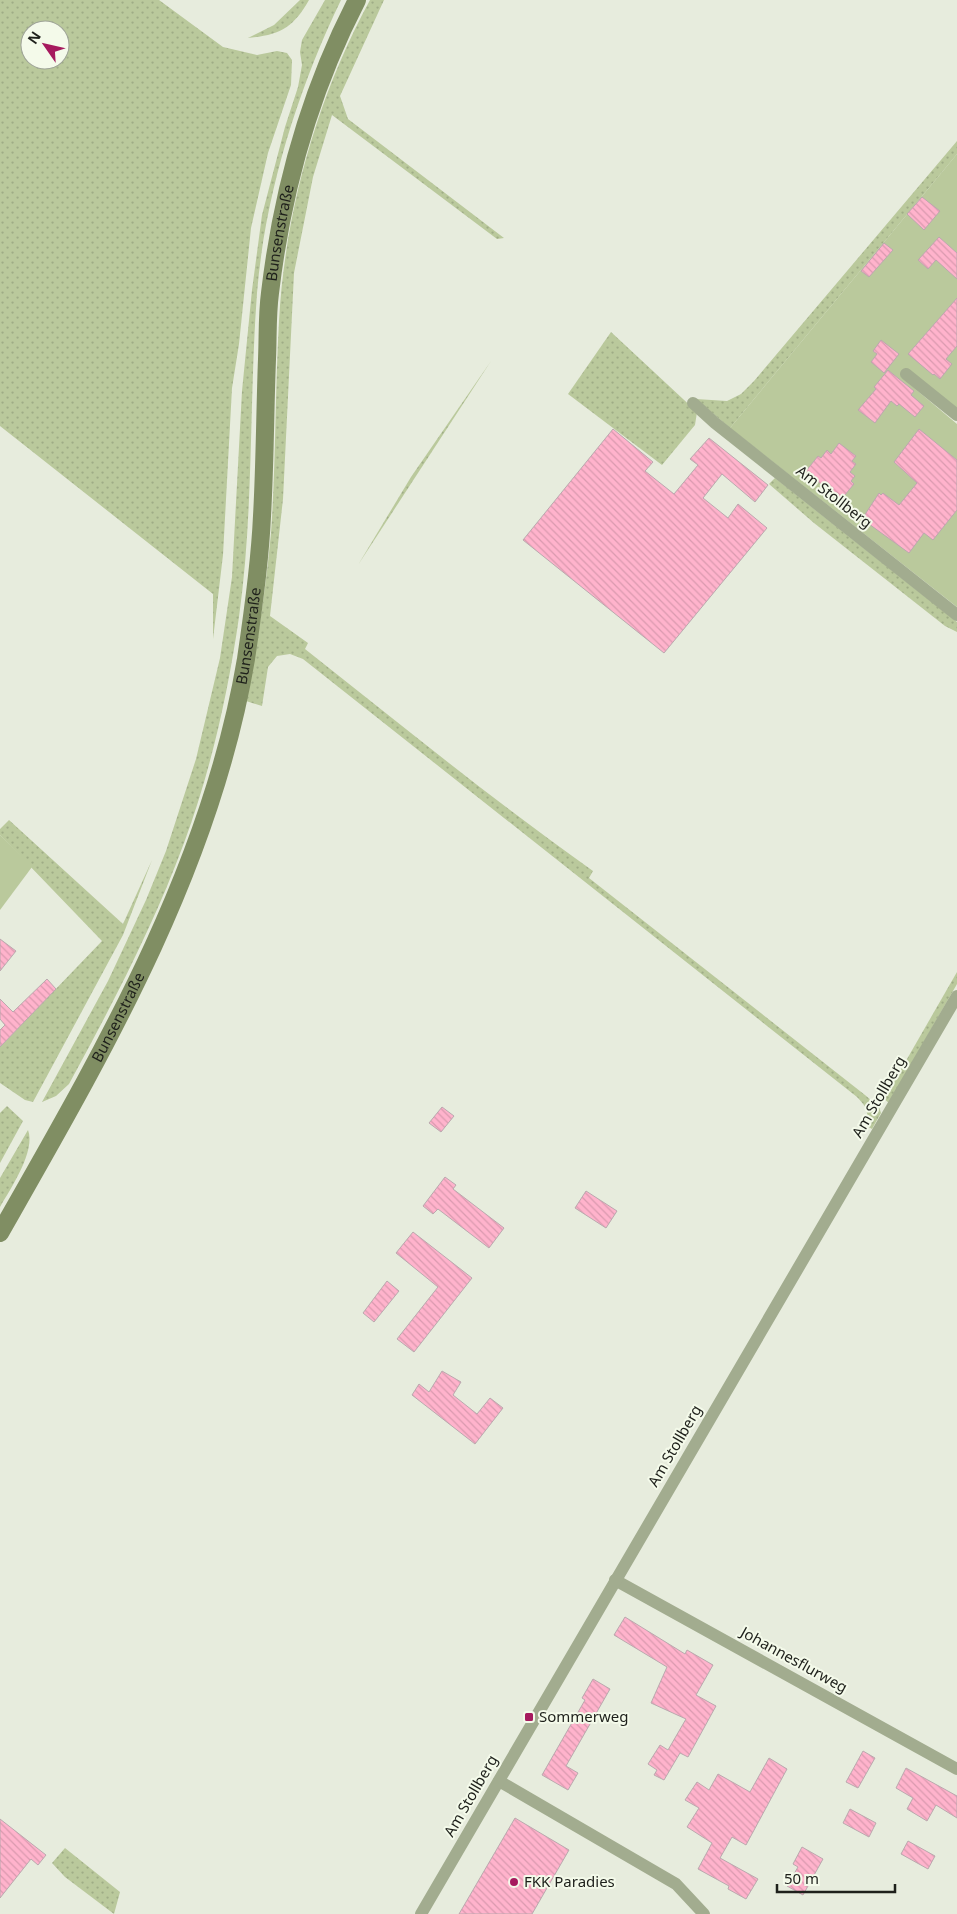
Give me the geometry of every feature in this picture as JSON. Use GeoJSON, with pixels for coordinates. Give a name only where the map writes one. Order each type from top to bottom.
{"type":"FeatureCollection","features":[{"type":"Feature","properties":{"kind":"main road","name":"Bunsenstraße"},"geometry":{"type":"LineString","coordinates":[[0,1233],[121,1016],[164,925],[198,833],[231,730],[252,619],[262,518],[269,297],[278,238],[305,125],[343,27],[357,0]]}},
{"type":"Feature","properties":{"kind":"street"},"geometry":{"type":"LineString","coordinates":[[906,374],[957,415]]}},
{"type":"Feature","properties":{"kind":"street","name":"Am Stollberg"},"geometry":{"type":"LineString","coordinates":[[693,403],[715,423],[957,615]]}},
{"type":"Feature","properties":{"kind":"street","name":"Am Stollberg"},"geometry":{"type":"LineString","coordinates":[[421,1914],[957,996]]}},
{"type":"Feature","properties":{"kind":"street","name":"Johannesflurweg"},"geometry":{"type":"LineString","coordinates":[[615,1580],[957,1769]]}},
{"type":"Feature","properties":{"kind":"street"},"geometry":{"type":"LineString","coordinates":[[499,1781],[676,1884],[704,1914]]}},
{"type":"Feature","properties":{"kind":"green space"},"geometry":{"type":"Polygon","coordinates":[[[0,0],[159,0],[223,47],[257,55],[277,51],[287,53],[292,60],[291,85],[268,153],[251,228],[239,344],[232,388],[223,555],[213,639],[213,594],[0,426],[0,0]]]}},
{"type":"Feature","properties":{"kind":"green space"},"geometry":{"type":"Polygon","coordinates":[[[300,0],[309,0],[291,24],[269,35],[248,38],[274,25],[300,0]]]}},
{"type":"Feature","properties":{"kind":"green space"},"geometry":{"type":"Polygon","coordinates":[[[325,0],[341,0],[311,69],[286,143],[267,218],[261,256],[257,293],[244,577],[230,674],[218,731],[184,843],[159,905],[131,965],[69,1084],[56,1096],[42,1102],[108,981],[146,900],[166,851],[196,759],[220,658],[232,577],[242,391],[262,215],[285,127],[298,87],[302,65],[300,52],[302,40],[325,0]]]}},
{"type":"Feature","properties":{"kind":"green space"},"geometry":{"type":"Polygon","coordinates":[[[370,0],[384,0],[340,96],[348,119],[504,238],[497,239],[332,115],[313,177],[294,273],[283,499],[270,616],[308,643],[305,649],[412,734],[483,790],[593,871],[589,878],[865,1095],[879,1107],[881,1113],[872,1129],[867,1126],[868,1117],[866,1110],[863,1103],[857,1097],[303,659],[290,654],[277,656],[268,667],[262,706],[246,701],[261,617],[271,533],[279,321],[288,238],[296,197],[319,115],[351,37],[370,0]]]}},
{"type":"Feature","properties":{"kind":"green space"},"geometry":{"type":"Polygon","coordinates":[[[957,141],[957,154],[730,428],[696,399],[727,401],[741,394],[957,141]]]}},
{"type":"Feature","properties":{"kind":"green space"},"geometry":{"type":"Polygon","coordinates":[[[957,154],[957,408],[908,369],[901,377],[957,424],[957,607],[730,428],[957,154]]]}},
{"type":"Feature","properties":{"kind":"green space"},"geometry":{"type":"Polygon","coordinates":[[[611,332],[697,412],[695,425],[662,465],[568,394],[611,332]]]}},
{"type":"Feature","properties":{"kind":"green space"},"geometry":{"type":"Polygon","coordinates":[[[491,361],[358,565],[411,477],[491,361]]]}},
{"type":"Feature","properties":{"kind":"green space"},"geometry":{"type":"Polygon","coordinates":[[[775,478],[957,622],[957,632],[945,626],[814,523],[769,484],[775,478]]]}},
{"type":"Feature","properties":{"kind":"green space"},"geometry":{"type":"Polygon","coordinates":[[[9,820],[123,924],[152,860],[123,935],[33,1102],[25,1100],[0,1083],[0,1047],[102,941],[0,835],[0,829],[9,820]]]}},
{"type":"Feature","properties":{"kind":"green space"},"geometry":{"type":"Polygon","coordinates":[[[0,835],[32,867],[0,910],[0,835]]]}},
{"type":"Feature","properties":{"kind":"green space"},"geometry":{"type":"Polygon","coordinates":[[[957,972],[957,984],[889,1103],[884,1099],[957,972]]]}},
{"type":"Feature","properties":{"kind":"green space"},"geometry":{"type":"Polygon","coordinates":[[[7,1106],[23,1121],[0,1163],[0,1113],[7,1106]]]}},
{"type":"Feature","properties":{"kind":"green space"},"geometry":{"type":"Polygon","coordinates":[[[28,1130],[30,1139],[26,1159],[0,1207],[0,1178],[28,1130]]]}},
{"type":"Feature","properties":{"kind":"green space"},"geometry":{"type":"Polygon","coordinates":[[[65,1848],[120,1892],[114,1914],[65,1877],[52,1863],[65,1848]]]}},
{"type":"Feature","properties":{"kind":"building"},"geometry":{"type":"Polygon","coordinates":[[[922,197],[940,211],[924,230],[907,214],[922,197]]]}},
{"type":"Feature","properties":{"kind":"building"},"geometry":{"type":"Polygon","coordinates":[[[939,237],[957,253],[957,279],[936,260],[928,269],[918,260],[939,237]]]}},
{"type":"Feature","properties":{"kind":"building"},"geometry":{"type":"Polygon","coordinates":[[[884,243],[893,250],[869,277],[861,271],[884,243]]]}},
{"type":"Feature","properties":{"kind":"building"},"geometry":{"type":"Polygon","coordinates":[[[957,298],[957,346],[946,359],[952,364],[940,379],[908,354],[957,298]]]}},
{"type":"Feature","properties":{"kind":"building"},"geometry":{"type":"Polygon","coordinates":[[[881,340],[899,354],[884,373],[871,362],[877,354],[873,351],[881,340]]]}},
{"type":"Feature","properties":{"kind":"building"},"geometry":{"type":"Polygon","coordinates":[[[888,370],[914,391],[911,395],[924,406],[915,417],[899,404],[897,406],[891,401],[875,423],[858,410],[876,389],[874,387],[888,370]]]}},
{"type":"Feature","properties":{"kind":"building"},"geometry":{"type":"Polygon","coordinates":[[[613,429],[653,462],[645,471],[674,494],[698,465],[690,459],[709,438],[768,485],[755,502],[722,474],[703,498],[728,518],[738,504],[767,528],[664,653],[523,540],[613,429]]]}},
{"type":"Feature","properties":{"kind":"building"},"geometry":{"type":"Polygon","coordinates":[[[919,429],[957,460],[957,510],[933,540],[924,533],[909,553],[862,519],[879,493],[881,495],[883,493],[899,505],[917,483],[894,462],[919,429]]]}},
{"type":"Feature","properties":{"kind":"building"},"geometry":{"type":"Polygon","coordinates":[[[839,443],[856,456],[852,461],[856,464],[850,472],[855,476],[851,481],[854,484],[840,501],[806,471],[818,456],[821,458],[827,450],[831,454],[839,443]]]}},
{"type":"Feature","properties":{"kind":"building"},"geometry":{"type":"Polygon","coordinates":[[[0,939],[16,951],[0,971],[0,939]]]}},
{"type":"Feature","properties":{"kind":"building"},"geometry":{"type":"Polygon","coordinates":[[[47,979],[56,989],[0,1047],[0,1030],[5,1025],[0,1019],[0,999],[13,1012],[47,979]]]}},
{"type":"Feature","properties":{"kind":"building"},"geometry":{"type":"Polygon","coordinates":[[[442,1107],[454,1116],[441,1132],[429,1123],[442,1107]]]}},
{"type":"Feature","properties":{"kind":"building"},"geometry":{"type":"Polygon","coordinates":[[[445,1177],[456,1185],[453,1189],[504,1228],[489,1248],[438,1209],[433,1214],[423,1206],[445,1177]]]}},
{"type":"Feature","properties":{"kind":"building"},"geometry":{"type":"Polygon","coordinates":[[[586,1191],[617,1211],[606,1228],[575,1208],[586,1191]]]}},
{"type":"Feature","properties":{"kind":"building"},"geometry":{"type":"Polygon","coordinates":[[[413,1232],[472,1278],[414,1352],[397,1339],[438,1287],[396,1253],[413,1232]]]}},
{"type":"Feature","properties":{"kind":"building"},"geometry":{"type":"Polygon","coordinates":[[[387,1281],[399,1291],[374,1322],[363,1313],[387,1281]]]}},
{"type":"Feature","properties":{"kind":"building"},"geometry":{"type":"Polygon","coordinates":[[[442,1371],[461,1382],[453,1395],[477,1414],[490,1398],[503,1408],[475,1444],[412,1395],[419,1384],[429,1392],[442,1371]]]}},
{"type":"Feature","properties":{"kind":"building"},"geometry":{"type":"Polygon","coordinates":[[[625,1617],[685,1654],[687,1650],[713,1665],[696,1695],[716,1706],[688,1757],[680,1753],[664,1780],[654,1775],[657,1770],[648,1764],[660,1745],[668,1750],[686,1719],[651,1703],[667,1667],[614,1635],[625,1617]]]}},
{"type":"Feature","properties":{"kind":"building"},"geometry":{"type":"Polygon","coordinates":[[[593,1679],[610,1689],[566,1766],[578,1773],[568,1790],[542,1775],[585,1700],[582,1698],[593,1679]]]}},
{"type":"Feature","properties":{"kind":"building"},"geometry":{"type":"Polygon","coordinates":[[[863,1751],[875,1758],[858,1788],[846,1782],[863,1751]]]}},
{"type":"Feature","properties":{"kind":"building"},"geometry":{"type":"Polygon","coordinates":[[[769,1758],[787,1769],[746,1845],[732,1837],[720,1858],[758,1879],[746,1899],[728,1889],[729,1886],[698,1869],[712,1843],[687,1827],[699,1808],[685,1800],[697,1782],[709,1790],[718,1774],[750,1792],[769,1758]]]}},
{"type":"Feature","properties":{"kind":"building"},"geometry":{"type":"Polygon","coordinates":[[[906,1768],[957,1796],[957,1818],[936,1805],[927,1821],[907,1809],[913,1798],[896,1788],[906,1768]]]}},
{"type":"Feature","properties":{"kind":"building"},"geometry":{"type":"Polygon","coordinates":[[[850,1809],[876,1823],[869,1837],[843,1823],[850,1809]]]}},
{"type":"Feature","properties":{"kind":"building","name":"FKK Paradies"},"geometry":{"type":"Polygon","coordinates":[[[515,1818],[569,1850],[532,1914],[459,1914],[515,1818]]]}},
{"type":"Feature","properties":{"kind":"building"},"geometry":{"type":"Polygon","coordinates":[[[0,1819],[46,1855],[38,1865],[31,1859],[0,1898],[0,1819]]]}},
{"type":"Feature","properties":{"kind":"building"},"geometry":{"type":"Polygon","coordinates":[[[908,1841],[935,1856],[928,1869],[901,1854],[908,1841]]]}},
{"type":"Feature","properties":{"kind":"building"},"geometry":{"type":"Polygon","coordinates":[[[802,1847],[823,1859],[803,1895],[787,1886],[798,1867],[793,1864],[802,1847]]]}},
{"type":"Feature","properties":{"kind":"place","name":"Sommerweg"},"geometry":{"type":"Point","coordinates":[529,1717]}},
{"type":"Feature","properties":{"kind":"place","name":"FKK Paradies"},"geometry":{"type":"Point","coordinates":[514,1882]}}]}
